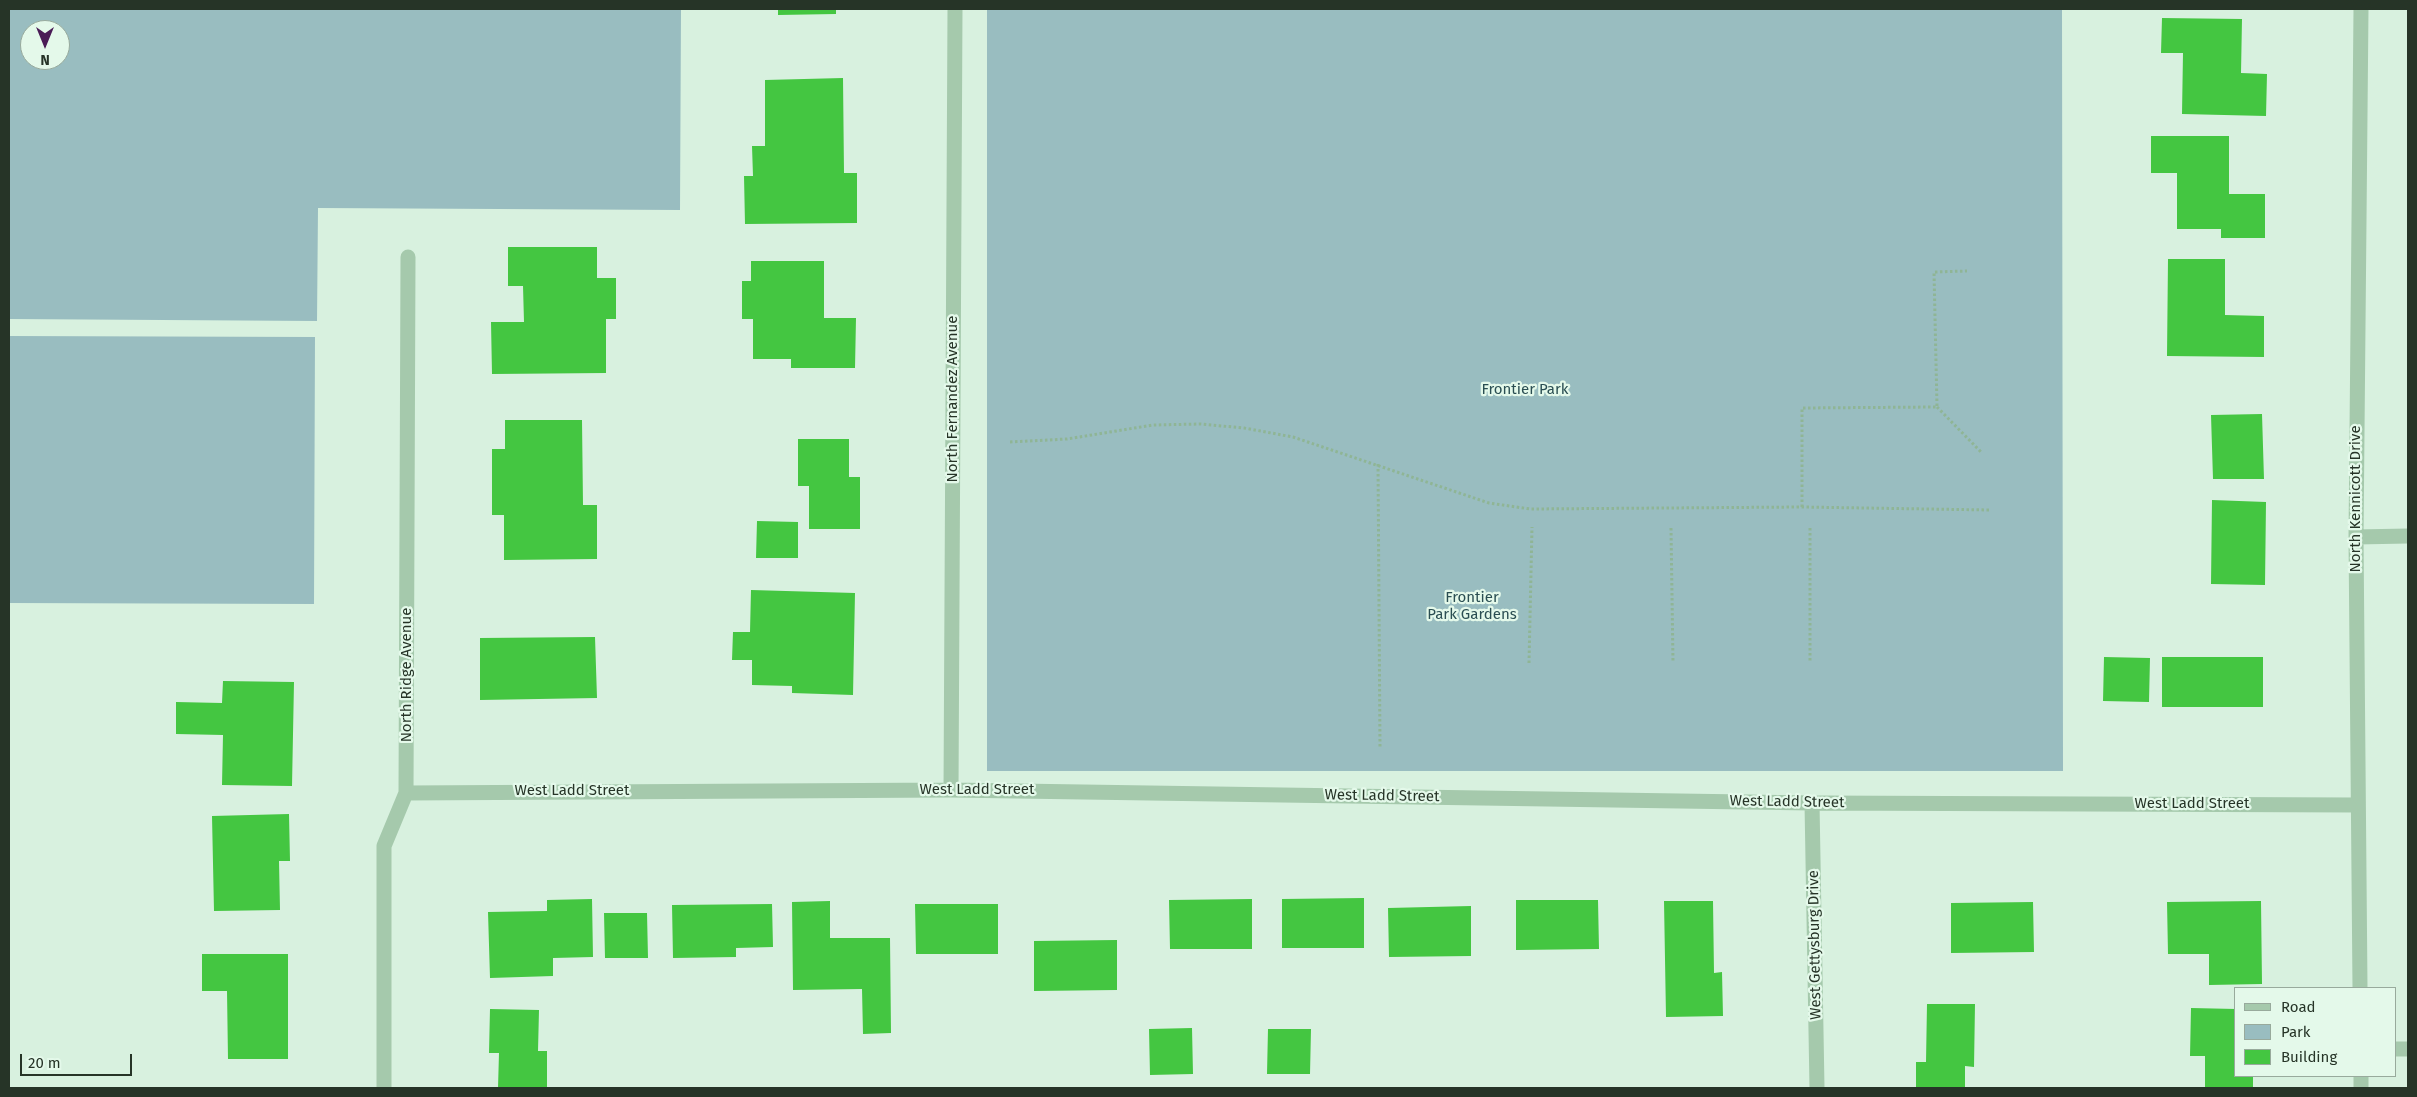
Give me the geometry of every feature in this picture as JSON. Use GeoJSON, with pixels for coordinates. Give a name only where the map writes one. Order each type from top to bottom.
{"type":"FeatureCollection","features":[{"type":"Feature","properties":{"kind":"street","name":"North Fernandez Avenue"},"geometry":{"type":"LineString","coordinates":[[952,790],[955,9]]}},
{"type":"Feature","properties":{"kind":"street","name":"North Kennicott Drive"},"geometry":{"type":"LineString","coordinates":[[2360,987],[2356,537],[2361,9]]}},
{"type":"Feature","properties":{"kind":"street","name":"North Ridge Avenue"},"geometry":{"type":"LineString","coordinates":[[384,1088],[384,846],[406,793],[408,257]]}},
{"type":"Feature","properties":{"kind":"street"},"geometry":{"type":"LineString","coordinates":[[2356,537],[2408,536]]}},
{"type":"Feature","properties":{"kind":"street","name":"West Ladd Street"},"geometry":{"type":"LineString","coordinates":[[406,793],[952,790],[1812,803],[2357,805]]}},
{"type":"Feature","properties":{"kind":"street","name":"West Gettysburg Drive"},"geometry":{"type":"LineString","coordinates":[[1812,803],[1818,1088]]}},
{"type":"Feature","properties":{"kind":"path"},"geometry":{"type":"LineString","coordinates":[[1967,271],[1934,272],[1937,407],[1982,453]]}},
{"type":"Feature","properties":{"kind":"path"},"geometry":{"type":"LineString","coordinates":[[1802,507],[1802,408],[1937,407]]}},
{"type":"Feature","properties":{"kind":"path"},"geometry":{"type":"LineString","coordinates":[[1010,442],[1067,439],[1153,425],[1200,424],[1244,428],[1293,437],[1490,503],[1530,508],[1802,507],[1990,510]]}},
{"type":"Feature","properties":{"kind":"path"},"geometry":{"type":"LineString","coordinates":[[1378,464],[1380,748]]}},
{"type":"Feature","properties":{"kind":"path"},"geometry":{"type":"LineString","coordinates":[[1528,663],[1532,527]]}},
{"type":"Feature","properties":{"kind":"path"},"geometry":{"type":"LineString","coordinates":[[1671,528],[1673,663]]}},
{"type":"Feature","properties":{"kind":"path"},"geometry":{"type":"LineString","coordinates":[[1810,528],[1810,663]]}},
{"type":"Feature","properties":{"kind":"green space"},"geometry":{"type":"Polygon","coordinates":[[[9,9],[681,9],[680,210],[318,208],[317,321],[9,319],[9,9]]]}},
{"type":"Feature","properties":{"kind":"green space","name":"Frontier Park"},"geometry":{"type":"Polygon","coordinates":[[[987,9],[2062,9],[2063,771],[987,771],[987,9]]]}},
{"type":"Feature","properties":{"kind":"green space"},"geometry":{"type":"Polygon","coordinates":[[[9,336],[315,337],[314,604],[9,603],[9,336]]]}},
{"type":"Feature","properties":{"kind":"building"},"geometry":{"type":"Polygon","coordinates":[[[778,9],[836,9],[836,14],[778,15],[778,9]]]}},
{"type":"Feature","properties":{"kind":"building"},"geometry":{"type":"Polygon","coordinates":[[[2162,18],[2242,19],[2241,73],[2267,74],[2266,116],[2182,114],[2183,53],[2161,53],[2162,18]]]}},
{"type":"Feature","properties":{"kind":"building"},"geometry":{"type":"Polygon","coordinates":[[[843,78],[844,173],[857,173],[857,223],[745,224],[744,176],[753,176],[752,146],[765,146],[765,80],[843,78]]]}},
{"type":"Feature","properties":{"kind":"building"},"geometry":{"type":"Polygon","coordinates":[[[2151,136],[2229,136],[2229,194],[2265,194],[2265,238],[2221,238],[2221,229],[2177,229],[2177,173],[2151,173],[2151,136]]]}},
{"type":"Feature","properties":{"kind":"building"},"geometry":{"type":"Polygon","coordinates":[[[508,247],[597,247],[597,278],[616,278],[616,319],[606,319],[606,373],[492,374],[491,322],[524,322],[523,286],[508,286],[508,247]]]}},
{"type":"Feature","properties":{"kind":"building"},"geometry":{"type":"Polygon","coordinates":[[[2168,259],[2225,259],[2225,315],[2264,316],[2264,357],[2167,356],[2168,259]]]}},
{"type":"Feature","properties":{"kind":"building"},"geometry":{"type":"Polygon","coordinates":[[[751,261],[824,261],[824,318],[856,318],[855,368],[791,368],[791,359],[753,359],[753,319],[742,319],[742,281],[751,281],[751,261]]]}},
{"type":"Feature","properties":{"kind":"building"},"geometry":{"type":"Polygon","coordinates":[[[2262,414],[2264,479],[2213,479],[2211,415],[2262,414]]]}},
{"type":"Feature","properties":{"kind":"building"},"geometry":{"type":"Polygon","coordinates":[[[505,420],[582,420],[583,505],[597,505],[597,559],[504,560],[504,515],[492,515],[492,449],[505,449],[505,420]]]}},
{"type":"Feature","properties":{"kind":"building"},"geometry":{"type":"Polygon","coordinates":[[[798,439],[849,439],[849,477],[860,477],[860,529],[809,529],[809,486],[798,486],[798,439]]]}},
{"type":"Feature","properties":{"kind":"building"},"geometry":{"type":"Polygon","coordinates":[[[2212,500],[2266,502],[2265,585],[2211,584],[2212,500]]]}},
{"type":"Feature","properties":{"kind":"building"},"geometry":{"type":"Polygon","coordinates":[[[757,521],[798,522],[798,558],[756,558],[757,521]]]}},
{"type":"Feature","properties":{"kind":"building"},"geometry":{"type":"Polygon","coordinates":[[[751,590],[855,593],[853,695],[792,693],[792,686],[752,685],[752,660],[732,660],[733,632],[750,632],[751,590]]]}},
{"type":"Feature","properties":{"kind":"building"},"geometry":{"type":"Polygon","coordinates":[[[595,637],[597,698],[480,700],[480,638],[595,637]]]}},
{"type":"Feature","properties":{"kind":"building"},"geometry":{"type":"Polygon","coordinates":[[[2104,657],[2150,658],[2149,702],[2103,701],[2104,657]]]}},
{"type":"Feature","properties":{"kind":"building"},"geometry":{"type":"Polygon","coordinates":[[[2162,657],[2263,657],[2263,707],[2162,707],[2162,657]]]}},
{"type":"Feature","properties":{"kind":"building"},"geometry":{"type":"Polygon","coordinates":[[[223,681],[294,682],[292,786],[222,785],[223,735],[176,734],[176,702],[222,703],[223,681]]]}},
{"type":"Feature","properties":{"kind":"building"},"geometry":{"type":"Polygon","coordinates":[[[289,814],[290,861],[279,861],[280,910],[214,911],[212,816],[289,814]]]}},
{"type":"Feature","properties":{"kind":"building"},"geometry":{"type":"Polygon","coordinates":[[[1364,898],[1364,948],[1282,948],[1282,899],[1364,898]]]}},
{"type":"Feature","properties":{"kind":"building"},"geometry":{"type":"Polygon","coordinates":[[[592,899],[593,957],[553,958],[553,976],[490,978],[488,912],[547,911],[547,900],[592,899]]]}},
{"type":"Feature","properties":{"kind":"building"},"geometry":{"type":"Polygon","coordinates":[[[1252,899],[1252,949],[1170,949],[1169,900],[1252,899]]]}},
{"type":"Feature","properties":{"kind":"building"},"geometry":{"type":"Polygon","coordinates":[[[1516,900],[1598,900],[1599,949],[1516,950],[1516,900]]]}},
{"type":"Feature","properties":{"kind":"building"},"geometry":{"type":"Polygon","coordinates":[[[830,901],[830,938],[890,938],[891,1033],[863,1034],[862,989],[793,990],[792,902],[830,901]]]}},
{"type":"Feature","properties":{"kind":"building"},"geometry":{"type":"Polygon","coordinates":[[[1664,901],[1713,901],[1714,973],[1722,972],[1723,1016],[1666,1017],[1664,901]]]}},
{"type":"Feature","properties":{"kind":"building"},"geometry":{"type":"Polygon","coordinates":[[[2261,901],[2262,984],[2209,985],[2209,954],[2168,954],[2167,902],[2261,901]]]}},
{"type":"Feature","properties":{"kind":"building"},"geometry":{"type":"Polygon","coordinates":[[[2033,902],[2034,952],[1951,953],[1951,903],[2033,902]]]}},
{"type":"Feature","properties":{"kind":"building"},"geometry":{"type":"Polygon","coordinates":[[[772,904],[773,947],[736,948],[736,957],[673,958],[672,905],[772,904]]]}},
{"type":"Feature","properties":{"kind":"building"},"geometry":{"type":"Polygon","coordinates":[[[915,904],[998,904],[998,954],[916,954],[915,904]]]}},
{"type":"Feature","properties":{"kind":"building"},"geometry":{"type":"Polygon","coordinates":[[[1471,906],[1471,956],[1389,957],[1388,908],[1471,906]]]}},
{"type":"Feature","properties":{"kind":"building"},"geometry":{"type":"Polygon","coordinates":[[[604,913],[647,913],[648,958],[605,958],[604,913]]]}},
{"type":"Feature","properties":{"kind":"building"},"geometry":{"type":"Polygon","coordinates":[[[1117,940],[1117,990],[1034,991],[1034,941],[1117,940]]]}},
{"type":"Feature","properties":{"kind":"building"},"geometry":{"type":"Polygon","coordinates":[[[202,954],[288,954],[288,1059],[228,1059],[227,991],[202,991],[202,954]]]}},
{"type":"Feature","properties":{"kind":"building"},"geometry":{"type":"Polygon","coordinates":[[[1927,1004],[1975,1004],[1974,1067],[1965,1066],[1965,1088],[1916,1088],[1916,1062],[1926,1062],[1927,1004]]]}},
{"type":"Feature","properties":{"kind":"building"},"geometry":{"type":"Polygon","coordinates":[[[2191,1008],[2234,1009],[2234,1077],[2253,1077],[2253,1088],[2205,1088],[2205,1056],[2190,1056],[2191,1008]]]}},
{"type":"Feature","properties":{"kind":"building"},"geometry":{"type":"Polygon","coordinates":[[[490,1009],[539,1010],[538,1051],[547,1051],[547,1088],[498,1088],[499,1053],[489,1053],[490,1009]]]}},
{"type":"Feature","properties":{"kind":"building"},"geometry":{"type":"Polygon","coordinates":[[[1192,1028],[1193,1074],[1150,1075],[1149,1029],[1192,1028]]]}},
{"type":"Feature","properties":{"kind":"building"},"geometry":{"type":"Polygon","coordinates":[[[1268,1029],[1311,1029],[1310,1074],[1267,1074],[1268,1029]]]}},
{"type":"Feature","properties":{"kind":"park label","name":"Frontier Park Gardens"},"geometry":{"type":"Point","coordinates":[1472,606]}}]}
